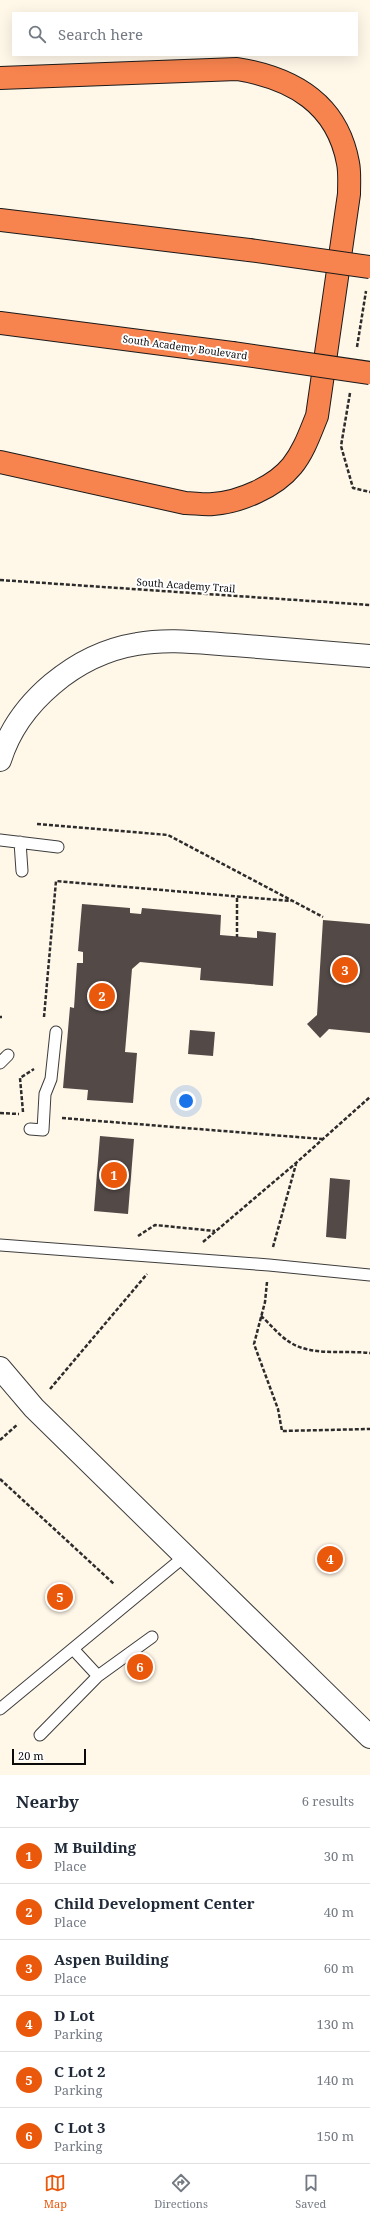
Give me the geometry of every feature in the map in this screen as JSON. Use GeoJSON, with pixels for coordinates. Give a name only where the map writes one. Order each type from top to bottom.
{"type":"FeatureCollection","features":[{"type":"Feature","properties":{"kind":"highway"},"geometry":{"type":"LineString","coordinates":[[0,78],[237,68],[262,73],[286,82],[306,93],[326,113],[339,136],[348,163],[349,194],[317,416],[307,442],[292,466],[271,484],[240,498],[214,504],[185,503],[0,462]]}},
{"type":"Feature","properties":{"kind":"highway"},"geometry":{"type":"LineString","coordinates":[[0,220],[249,250],[370,267]]}},
{"type":"Feature","properties":{"kind":"highway","name":"South Academy Boulevard"},"geometry":{"type":"LineString","coordinates":[[0,323],[232,353],[370,373]]}},
{"type":"Feature","properties":{"kind":"street"},"geometry":{"type":"LineString","coordinates":[[0,760],[5,745],[21,717],[47,689],[75,668],[103,654],[136,644],[171,640],[370,656]]}},
{"type":"Feature","properties":{"kind":"street"},"geometry":{"type":"LineString","coordinates":[[0,1368],[34,1408],[370,1737]]}},
{"type":"Feature","properties":{"kind":"lane"},"geometry":{"type":"LineString","coordinates":[[0,840],[58,847]]}},
{"type":"Feature","properties":{"kind":"lane"},"geometry":{"type":"LineString","coordinates":[[20,842],[22,871]]}},
{"type":"Feature","properties":{"kind":"lane"},"geometry":{"type":"LineString","coordinates":[[30,1129],[43,1130],[45,1094],[51,1079],[56,1032]]}},
{"type":"Feature","properties":{"kind":"lane"},"geometry":{"type":"LineString","coordinates":[[0,1245],[269,1265],[370,1275]]}},
{"type":"Feature","properties":{"kind":"lane"},"geometry":{"type":"LineString","coordinates":[[0,1709],[185,1556]]}},
{"type":"Feature","properties":{"kind":"lane"},"geometry":{"type":"LineString","coordinates":[[40,1735],[98,1676],[152,1637]]}},
{"type":"Feature","properties":{"kind":"lane"},"geometry":{"type":"LineString","coordinates":[[74,1649],[98,1676]]}},
{"type":"Feature","properties":{"kind":"path","name":"South Academy Trail"},"geometry":{"type":"LineString","coordinates":[[0,580],[370,605]]}},
{"type":"Feature","properties":{"kind":"path"},"geometry":{"type":"LineString","coordinates":[[30,824],[168,835],[323,917]]}},
{"type":"Feature","properties":{"kind":"path"},"geometry":{"type":"LineString","coordinates":[[44,1019],[56,881],[236,898],[292,901]]}},
{"type":"Feature","properties":{"kind":"path"},"geometry":{"type":"LineString","coordinates":[[236,898],[237,937]]}},
{"type":"Feature","properties":{"kind":"path"},"geometry":{"type":"LineString","coordinates":[[0,1113],[24,1115],[20,1078],[40,1065]]}},
{"type":"Feature","properties":{"kind":"path"},"geometry":{"type":"LineString","coordinates":[[44,1116],[322,1139]]}},
{"type":"Feature","properties":{"kind":"path"},"geometry":{"type":"LineString","coordinates":[[296,1163],[269,1265],[265,1302],[260,1316],[254,1344],[278,1410],[282,1430],[370,1429]]}},
{"type":"Feature","properties":{"kind":"path"},"geometry":{"type":"LineString","coordinates":[[137,1236],[155,1225],[215,1231]]}},
{"type":"Feature","properties":{"kind":"path"},"geometry":{"type":"LineString","coordinates":[[260,1316],[287,1341],[300,1348],[316,1351],[370,1353]]}},
{"type":"Feature","properties":{"kind":"path"},"geometry":{"type":"LineString","coordinates":[[0,1440],[20,1422]]}},
{"type":"Feature","properties":{"kind":"path"},"geometry":{"type":"LineString","coordinates":[[0,1479],[114,1584]]}},
{"type":"Feature","properties":{"kind":"building"},"geometry":{"type":"Polygon","coordinates":[[[82,904],[130,908],[130,913],[141,914],[142,908],[221,915],[220,935],[257,938],[257,931],[276,933],[273,986],[200,980],[201,968],[140,962],[132,969],[125,1052],[137,1053],[133,1103],[87,1100],[88,1090],[63,1088],[70,1007],[74,1008],[77,963],[83,963],[83,952],[78,951],[82,904]]]}},
{"type":"Feature","properties":{"kind":"building"},"geometry":{"type":"Polygon","coordinates":[[[323,920],[370,924],[370,1033],[329,1029],[320,1038],[307,1024],[317,1015],[323,920]]]}},
{"type":"Feature","properties":{"kind":"building"},"geometry":{"type":"Polygon","coordinates":[[[190,1030],[215,1032],[213,1056],[188,1054],[190,1030]]]}},
{"type":"Feature","properties":{"kind":"building"},"geometry":{"type":"Polygon","coordinates":[[[100,1136],[134,1139],[128,1214],[94,1211],[100,1136]]]}},
{"type":"Feature","properties":{"kind":"building"},"geometry":{"type":"Polygon","coordinates":[[[330,1178],[350,1180],[346,1239],[326,1237],[330,1178]]]}},
{"type":"Feature","properties":{"kind":"place","name":"Aspen Building"},"geometry":{"type":"Point","coordinates":[345,970]}},
{"type":"Feature","properties":{"kind":"place","name":"Child Development Center"},"geometry":{"type":"Point","coordinates":[102,996]}},
{"type":"Feature","properties":{"kind":"place","name":"M Building"},"geometry":{"type":"Point","coordinates":[114,1175]}},
{"type":"Feature","properties":{"kind":"place","name":"D Lot"},"geometry":{"type":"Point","coordinates":[330,1559]}},
{"type":"Feature","properties":{"kind":"place","name":"C Lot 2"},"geometry":{"type":"Point","coordinates":[60,1597]}},
{"type":"Feature","properties":{"kind":"place","name":"C Lot 3"},"geometry":{"type":"Point","coordinates":[140,1667]}}]}
